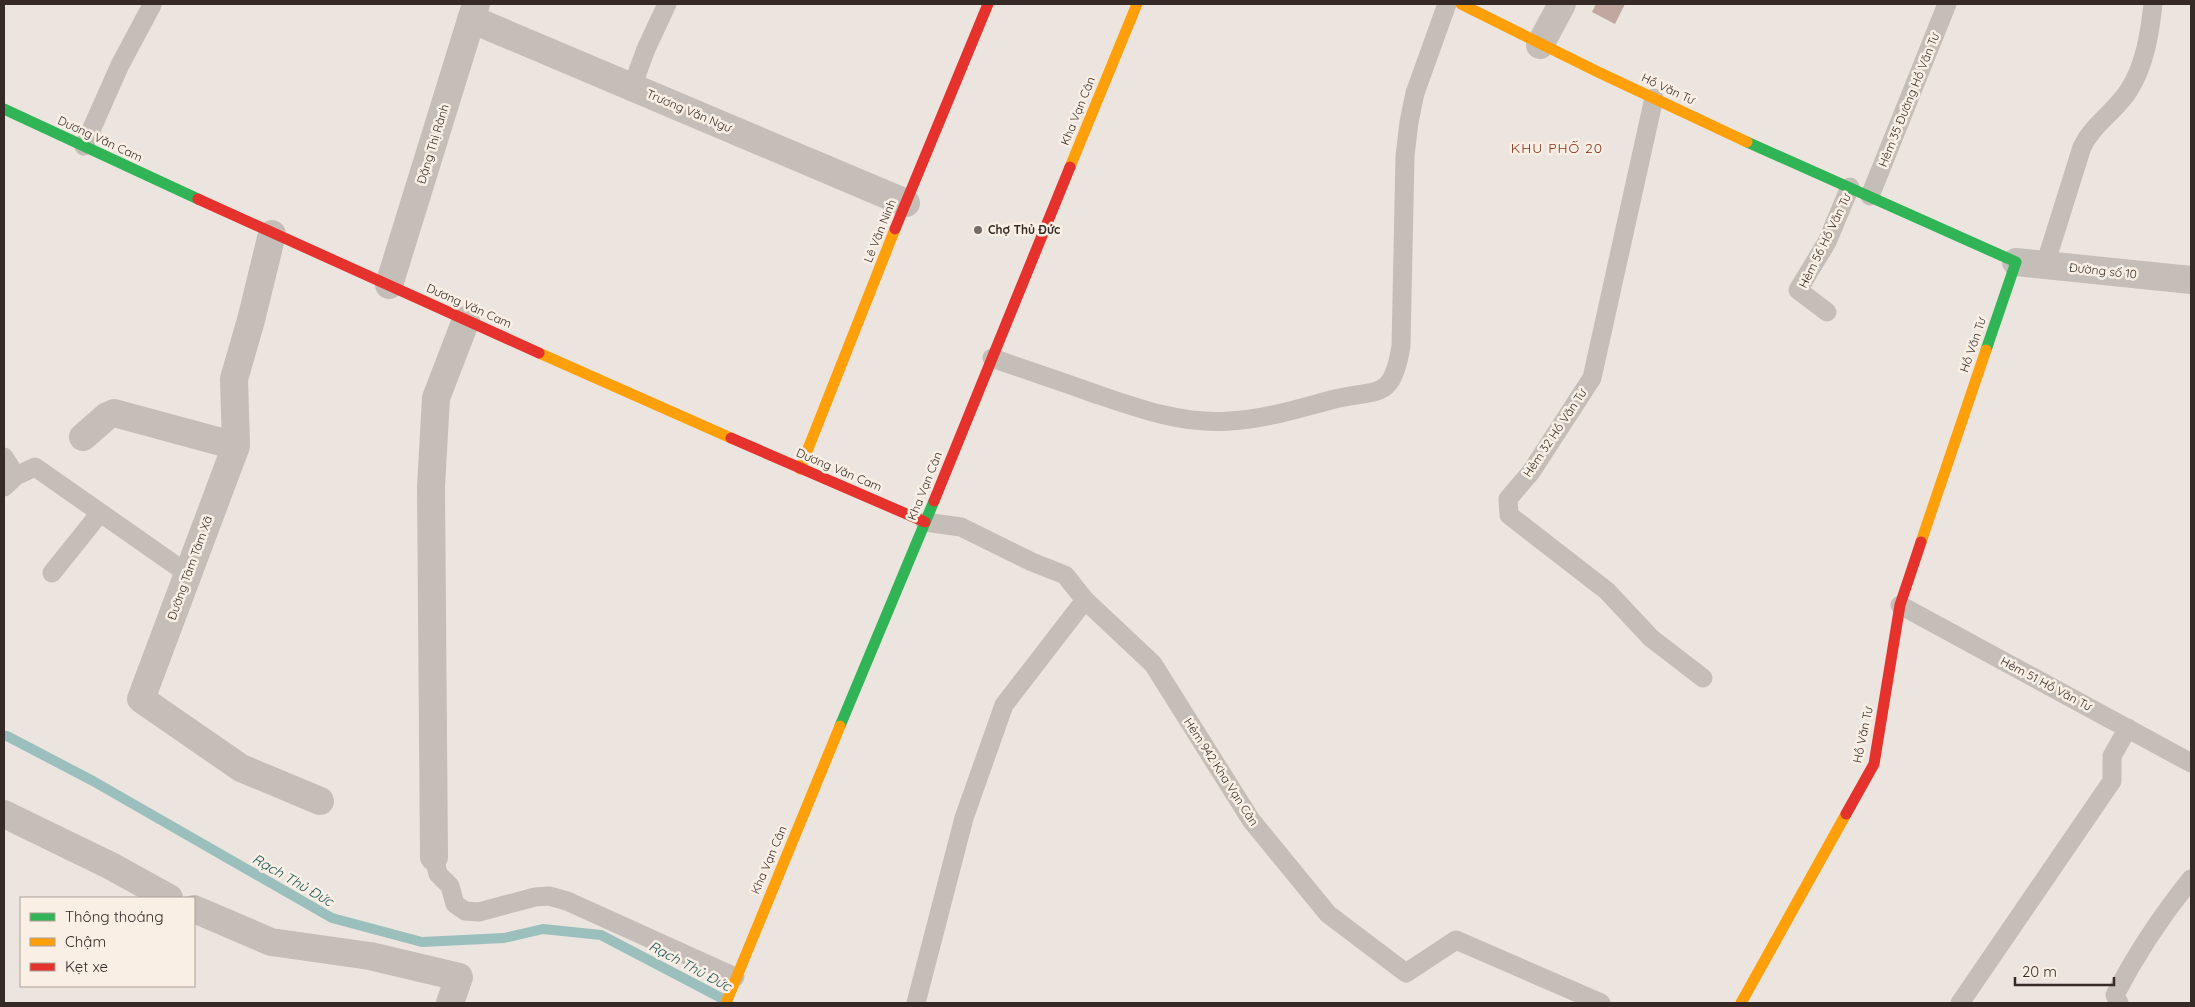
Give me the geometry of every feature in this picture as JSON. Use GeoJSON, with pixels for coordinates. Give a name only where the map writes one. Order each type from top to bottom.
{"type":"FeatureCollection","features":[{"type":"Feature","properties":{"kind":"street","name":"Lê Văn Ninh"},"geometry":{"type":"LineString","coordinates":[[800,469],[988,4]]}},
{"type":"Feature","properties":{"kind":"street","name":"Kha Vạn Cân"},"geometry":{"type":"LineString","coordinates":[[726,1003],[735,977],[925,522],[1137,4]]}},
{"type":"Feature","properties":{"kind":"street","name":"Hồ Văn Tư"},"geometry":{"type":"LineString","coordinates":[[1461,4],[1540,45],[1654,98],[2016,262],[1900,605],[1874,764],[1742,1003]]}},
{"type":"Feature","properties":{"kind":"street"},"geometry":{"type":"LineString","coordinates":[[1540,45],[1562,4]]}},
{"type":"Feature","properties":{"kind":"street","name":"Trương Văn Ngư"},"geometry":{"type":"LineString","coordinates":[[474,8],[632,87],[906,203]]}},
{"type":"Feature","properties":{"kind":"street","name":"Đặng Thị Rành"},"geometry":{"type":"LineString","coordinates":[[390,284],[474,8]]}},
{"type":"Feature","properties":{"kind":"street","name":"Dương Văn Cam"},"geometry":{"type":"LineString","coordinates":[[4,110],[272,234],[390,284],[466,320],[800,469],[925,522]]}},
{"type":"Feature","properties":{"kind":"street","name":"Đường Tâm Tâm Xã"},"geometry":{"type":"LineString","coordinates":[[272,234],[234,379],[236,446],[142,699],[241,768],[320,801]]}},
{"type":"Feature","properties":{"kind":"street","name":"Đường số 10"},"geometry":{"type":"LineString","coordinates":[[2016,262],[2191,280]]}},
{"type":"Feature","properties":{"kind":"street"},"geometry":{"type":"LineString","coordinates":[[434,857],[431,487],[436,398],[466,320]]}},
{"type":"Feature","properties":{"kind":"street"},"geometry":{"type":"LineString","coordinates":[[83,437],[106,416],[114,414],[236,446]]}},
{"type":"Feature","properties":{"kind":"street"},"geometry":{"type":"LineString","coordinates":[[4,814],[103,862],[159,896]]}},
{"type":"Feature","properties":{"kind":"street"},"geometry":{"type":"LineString","coordinates":[[195,909],[271,942],[370,956],[459,977],[450,1003]]}},
{"type":"Feature","properties":{"kind":"lane"},"geometry":{"type":"LineString","coordinates":[[632,87],[646,49],[667,4]]}},
{"type":"Feature","properties":{"kind":"lane"},"geometry":{"type":"LineString","coordinates":[[992,358],[1157,415],[1229,422],[1271,416],[1339,398],[1374,393],[1390,384],[1398,369],[1401,346],[1405,156],[1409,122],[1415,93],[1446,4]]}},
{"type":"Feature","properties":{"kind":"lane","name":"Hẻm 35 Đường Hồ Văn Tư"},"geometry":{"type":"LineString","coordinates":[[1870,196],[1947,4]]}},
{"type":"Feature","properties":{"kind":"lane"},"geometry":{"type":"LineString","coordinates":[[2045,265],[2087,136],[2129,90],[2140,67],[2149,35],[2153,4]]}},
{"type":"Feature","properties":{"kind":"lane"},"geometry":{"type":"LineString","coordinates":[[84,146],[120,65],[152,5]]}},
{"type":"Feature","properties":{"kind":"lane","name":"Hẻm 32 Hồ Văn Tư"},"geometry":{"type":"LineString","coordinates":[[1654,98],[1592,378],[1531,472],[1508,499],[1509,515],[1607,592],[1652,638],[1703,678]]}},
{"type":"Feature","properties":{"kind":"lane","name":"Hẻm 56 Hồ Văn Tư"},"geometry":{"type":"LineString","coordinates":[[1826,312],[1798,290],[1827,242],[1850,187]]}},
{"type":"Feature","properties":{"kind":"lane"},"geometry":{"type":"LineString","coordinates":[[4,457],[10,481],[35,467],[188,574]]}},
{"type":"Feature","properties":{"kind":"lane"},"geometry":{"type":"LineString","coordinates":[[52,573],[100,513]]}},
{"type":"Feature","properties":{"kind":"lane","name":"Hẻm 942 Kha Vạn Cân"},"geometry":{"type":"LineString","coordinates":[[925,522],[960,527],[1032,562],[1065,575],[1085,600],[1153,664],[1251,820],[1328,914],[1406,973],[1456,940],[1601,1003]]}},
{"type":"Feature","properties":{"kind":"lane"},"geometry":{"type":"LineString","coordinates":[[916,1003],[964,818],[1004,705],[1085,600]]}},
{"type":"Feature","properties":{"kind":"lane","name":"Hẻm 51 Hồ Văn Tư"},"geometry":{"type":"LineString","coordinates":[[1900,605],[2191,763]]}},
{"type":"Feature","properties":{"kind":"lane"},"geometry":{"type":"LineString","coordinates":[[1960,1003],[2112,781],[2112,756],[2128,728]]}},
{"type":"Feature","properties":{"kind":"lane"},"geometry":{"type":"LineString","coordinates":[[434,857],[438,874],[450,886],[455,904],[465,911],[479,912],[535,897],[549,896],[566,901],[735,977]]}},
{"type":"Feature","properties":{"kind":"lane"},"geometry":{"type":"LineString","coordinates":[[2118,1003],[2116,995],[2124,977],[2191,879]]}},
{"type":"Feature","properties":{"kind":"building"},"geometry":{"type":"Polygon","coordinates":[[[1596,4],[1625,4],[1615,24],[1592,12],[1596,4]]]}},
{"type":"Feature","properties":{"kind":"waterway","name":"Rạch Thủ Đức"},"geometry":{"type":"LineString","coordinates":[[4,736],[93,781],[332,918],[422,942],[504,938],[543,929],[601,935],[727,1001]]}},
{"type":"Feature","properties":{"kind":"traffic: fast"},"geometry":{"type":"LineString","coordinates":[[4,109],[198,199]]}},
{"type":"Feature","properties":{"kind":"traffic: fast"},"geometry":{"type":"LineString","coordinates":[[1747,142],[2016,262],[1986,350]]}},
{"type":"Feature","properties":{"kind":"traffic: fast"},"geometry":{"type":"LineString","coordinates":[[840,726],[934,501]]}},
{"type":"Feature","properties":{"kind":"traffic: slow"},"geometry":{"type":"LineString","coordinates":[[1070,167],[1137,4]]}},
{"type":"Feature","properties":{"kind":"traffic: slow"},"geometry":{"type":"LineString","coordinates":[[1461,4],[1598,72],[1747,142]]}},
{"type":"Feature","properties":{"kind":"traffic: slow"},"geometry":{"type":"LineString","coordinates":[[800,469],[895,229]]}},
{"type":"Feature","properties":{"kind":"traffic: slow"},"geometry":{"type":"LineString","coordinates":[[1921,542],[1986,350]]}},
{"type":"Feature","properties":{"kind":"traffic: slow"},"geometry":{"type":"LineString","coordinates":[[539,353],[731,438]]}},
{"type":"Feature","properties":{"kind":"traffic: slow"},"geometry":{"type":"LineString","coordinates":[[726,1003],[840,726]]}},
{"type":"Feature","properties":{"kind":"traffic: slow"},"geometry":{"type":"LineString","coordinates":[[1741,1003],[1846,814]]}},
{"type":"Feature","properties":{"kind":"traffic: jam"},"geometry":{"type":"LineString","coordinates":[[895,229],[988,4]]}},
{"type":"Feature","properties":{"kind":"traffic: jam"},"geometry":{"type":"LineString","coordinates":[[934,501],[1070,167]]}},
{"type":"Feature","properties":{"kind":"traffic: jam"},"geometry":{"type":"LineString","coordinates":[[198,199],[539,353]]}},
{"type":"Feature","properties":{"kind":"traffic: jam"},"geometry":{"type":"LineString","coordinates":[[731,438],[925,522]]}},
{"type":"Feature","properties":{"kind":"traffic: jam"},"geometry":{"type":"LineString","coordinates":[[1846,814],[1874,764],[1900,605],[1921,542]]}},
{"type":"Feature","properties":{"kind":"place","name":"Chợ Thủ Đức"},"geometry":{"type":"Point","coordinates":[978,230]}},
{"type":"Feature","properties":{"kind":"district","name":"KHU PHỐ 20"},"geometry":{"type":"Point","coordinates":[1557,148]}}]}
